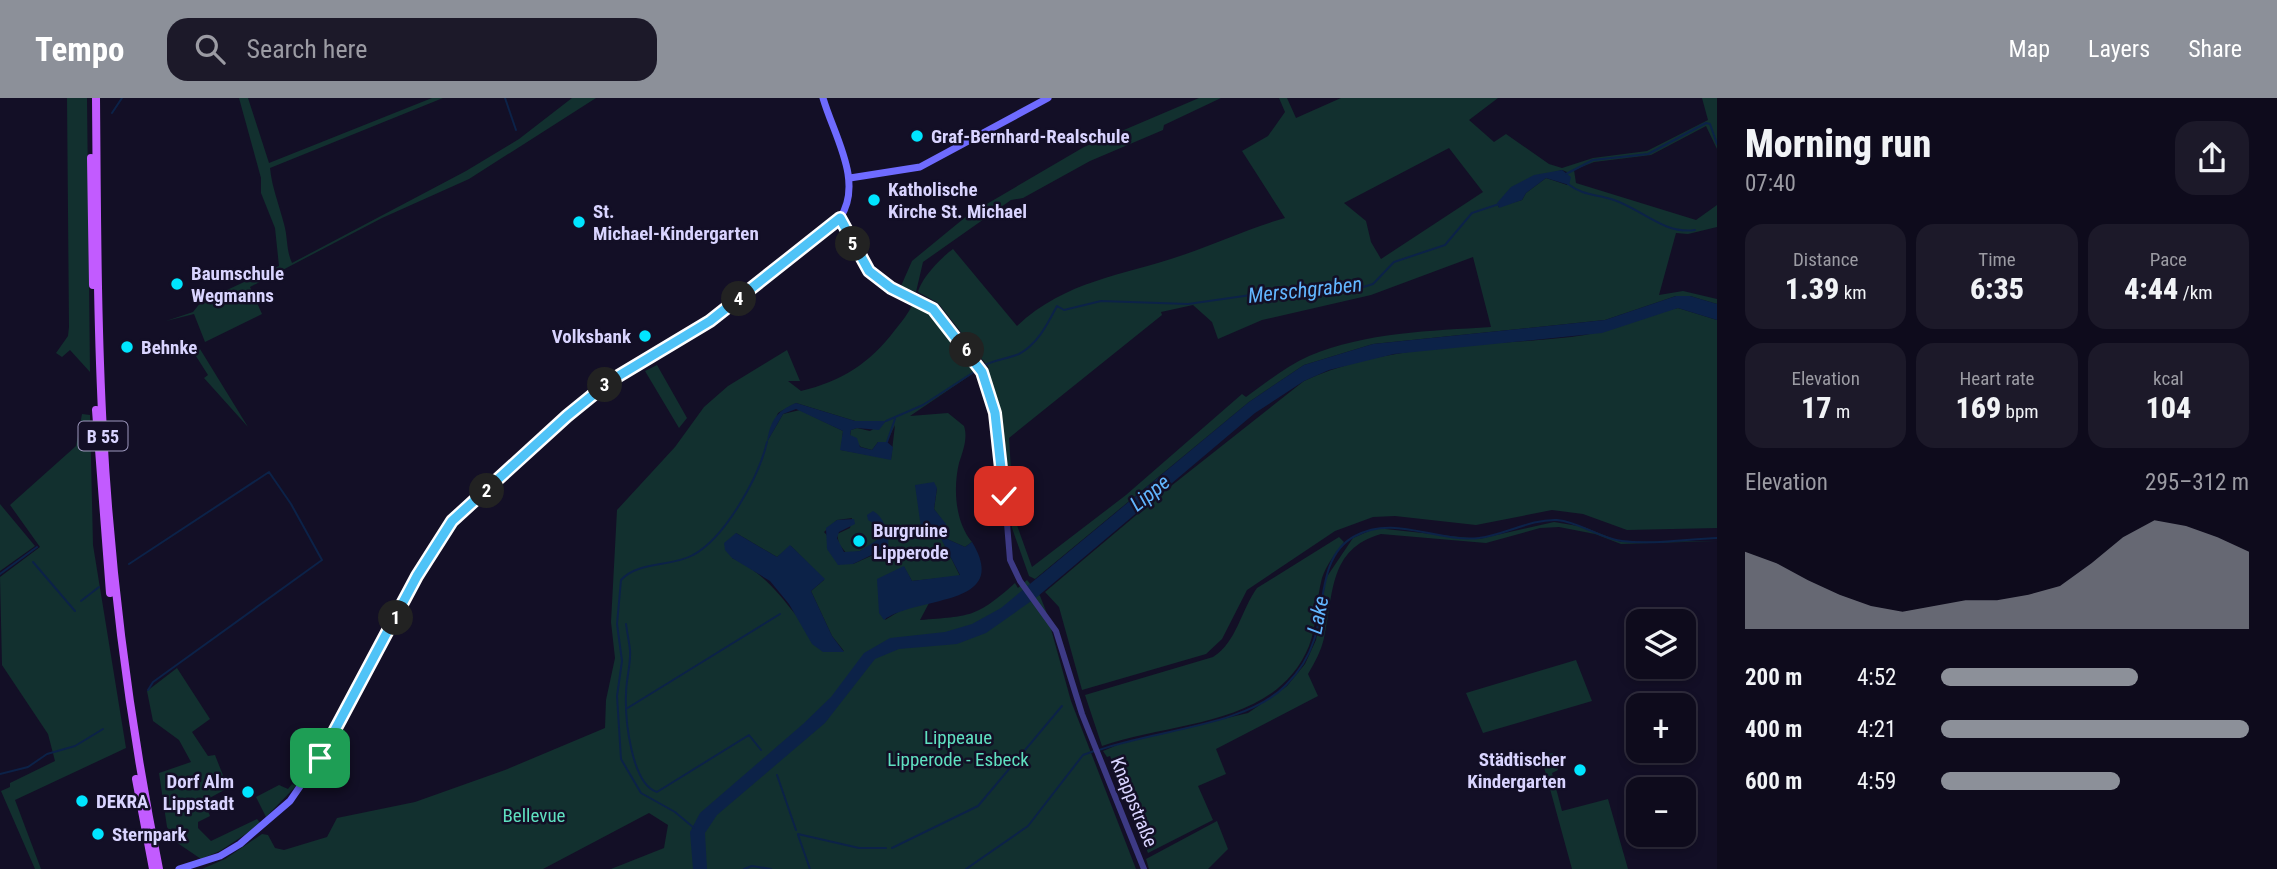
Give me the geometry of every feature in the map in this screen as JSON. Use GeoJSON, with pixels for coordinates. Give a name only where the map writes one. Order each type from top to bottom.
{"type":"FeatureCollection","features":[{"type":"Feature","properties":{"kind":"main road","name":"B 55"},"geometry":{"type":"LineString","coordinates":[[91,98],[94,352],[103,514],[117,652],[153,869]]}},
{"type":"Feature","properties":{"kind":"main road","name":"B 55"},"geometry":{"type":"LineString","coordinates":[[96,98],[99,352],[108,514],[122,652],[140,772],[159,869]]}},
{"type":"Feature","properties":{"kind":"main road"},"geometry":{"type":"LineString","coordinates":[[179,869],[220,856],[240,844],[290,801],[325,750],[417,576],[452,521],[567,416],[610,381],[710,321],[840,218],[849,201],[850,178],[823,98]]}},
{"type":"Feature","properties":{"kind":"main road"},"geometry":{"type":"LineString","coordinates":[[850,178],[920,167],[1048,98]]}},
{"type":"Feature","properties":{"kind":"street","name":"Knappstraße"},"geometry":{"type":"LineString","coordinates":[[840,218],[869,271],[891,288],[909,295],[936,313],[982,372],[990,392],[999,438],[1008,552],[1020,581],[1038,603],[1061,643],[1096,751],[1144,869]]}},
{"type":"Feature","properties":{"kind":"green space"},"geometry":{"type":"Polygon","coordinates":[[[67,98],[87,98],[90,372],[70,350],[62,357],[56,353],[68,336],[69,327],[67,98]]]}},
{"type":"Feature","properties":{"kind":"green space"},"geometry":{"type":"Polygon","coordinates":[[[239,98],[248,98],[269,163],[432,98],[443,98],[270,168],[292,263],[466,171],[519,139],[572,98],[596,98],[469,179],[382,218],[250,287],[262,314],[205,342],[194,314],[166,321],[193,312],[201,302],[279,266],[275,228],[261,193],[261,178],[239,98]]]}},
{"type":"Feature","properties":{"kind":"green space"},"geometry":{"type":"Polygon","coordinates":[[[1199,98],[1221,98],[1164,125],[1163,130],[1090,161],[1023,198],[1011,200],[923,262],[916,292],[901,286],[912,261],[968,215],[1084,147],[1199,98]]]}},
{"type":"Feature","properties":{"kind":"green space"},"geometry":{"type":"Polygon","coordinates":[[[1279,98],[1287,98],[1296,118],[1341,98],[1498,98],[1469,120],[1494,142],[1506,134],[1549,164],[1562,168],[1593,158],[1647,151],[1708,120],[1702,98],[1717,98],[1717,149],[1706,126],[1651,155],[1594,162],[1574,170],[1576,183],[1696,220],[1717,205],[1717,227],[1688,234],[1676,233],[1659,295],[1683,291],[1717,299],[1717,304],[1690,296],[1676,296],[1605,320],[1373,344],[1304,365],[1249,402],[1035,579],[1029,576],[1012,528],[999,413],[985,370],[989,368],[938,303],[918,292],[920,286],[933,268],[953,249],[1017,326],[1055,298],[1075,289],[1183,255],[1285,218],[1242,151],[1268,136],[1285,112],[1279,98]],[[1449,148],[1344,203],[1366,221],[1371,242],[1381,259],[1483,192],[1449,148]],[[1562,170],[1516,185],[1502,198],[1498,207],[1522,200],[1526,193],[1546,178],[1567,185],[1567,172],[1562,170]],[[1473,257],[1371,295],[1262,320],[1218,339],[1212,322],[1193,305],[1161,312],[1162,315],[1009,438],[1014,517],[1032,567],[1126,495],[1242,394],[1246,397],[1301,360],[1331,348],[1376,337],[1491,327],[1473,257]]]}},
{"type":"Feature","properties":{"kind":"green space"},"geometry":{"type":"Polygon","coordinates":[[[913,303],[931,313],[975,372],[910,416],[948,413],[964,426],[965,440],[957,473],[956,494],[962,525],[972,542],[965,547],[947,539],[945,524],[934,509],[937,488],[915,485],[960,576],[912,581],[904,567],[885,620],[903,609],[929,603],[920,620],[962,616],[991,603],[1015,583],[1018,588],[1027,580],[1040,596],[1046,611],[1071,701],[1136,869],[611,869],[664,848],[668,825],[649,813],[543,869],[202,869],[225,859],[262,834],[268,835],[275,848],[284,850],[327,837],[337,818],[415,802],[505,770],[605,728],[606,700],[615,658],[611,622],[617,510],[675,447],[704,407],[728,386],[787,350],[800,381],[788,381],[801,391],[829,382],[865,362],[895,330],[913,303]],[[796,403],[778,413],[768,440],[783,414],[800,410],[843,431],[841,450],[891,459],[895,425],[887,442],[878,442],[872,450],[861,447],[850,436],[851,430],[857,428],[870,431],[885,422],[855,421],[796,403]],[[852,518],[837,520],[824,532],[853,564],[880,552],[889,536],[873,521],[880,535],[878,542],[847,554],[839,544],[837,534],[850,528],[852,518]],[[736,533],[732,558],[760,576],[812,630],[844,651],[832,636],[811,591],[824,580],[791,546],[777,557],[736,533]]]}},
{"type":"Feature","properties":{"kind":"green space"},"geometry":{"type":"Polygon","coordinates":[[[1678,308],[1717,320],[1717,528],[1627,530],[1583,514],[1552,510],[1476,525],[1395,516],[1373,517],[1335,531],[1247,590],[1222,639],[1206,654],[1082,690],[1059,607],[1045,592],[1166,490],[1304,381],[1336,369],[1402,353],[1585,335],[1678,308]]]}},
{"type":"Feature","properties":{"kind":"green space"},"geometry":{"type":"Polygon","coordinates":[[[200,349],[248,427],[204,378],[208,375],[194,353],[200,349]]]}},
{"type":"Feature","properties":{"kind":"green space"},"geometry":{"type":"Polygon","coordinates":[[[657,365],[687,418],[679,428],[645,371],[657,365]]]}},
{"type":"Feature","properties":{"kind":"green space"},"geometry":{"type":"Polygon","coordinates":[[[82,414],[90,415],[93,545],[126,748],[15,800],[41,869],[35,869],[1,791],[10,787],[10,783],[55,761],[48,734],[2,665],[0,577],[40,547],[10,505],[76,446],[82,414]]]}},
{"type":"Feature","properties":{"kind":"green space"},"geometry":{"type":"Polygon","coordinates":[[[0,504],[35,546],[0,571],[0,504]]]}},
{"type":"Feature","properties":{"kind":"green space"},"geometry":{"type":"Polygon","coordinates":[[[1554,522],[1584,527],[1621,542],[1717,541],[1621,544],[1595,534],[1559,527],[1540,528],[1486,543],[1381,534],[1364,541],[1351,550],[1336,575],[1323,643],[1308,674],[1318,696],[1216,749],[1226,774],[1198,786],[1213,820],[1148,853],[1110,756],[1107,757],[1103,751],[1122,743],[1248,713],[1287,686],[1305,664],[1316,640],[1326,578],[1353,538],[1376,528],[1479,539],[1554,522]]]}},
{"type":"Feature","properties":{"kind":"green space"},"geometry":{"type":"Polygon","coordinates":[[[1339,537],[1344,542],[1322,578],[1309,646],[1294,673],[1273,692],[1248,707],[1220,717],[1102,746],[1085,695],[1213,657],[1228,643],[1257,588],[1339,537]]]}},
{"type":"Feature","properties":{"kind":"green space"},"geometry":{"type":"Polygon","coordinates":[[[1576,660],[1592,701],[1483,733],[1466,693],[1576,660]]]}},
{"type":"Feature","properties":{"kind":"green space"},"geometry":{"type":"Polygon","coordinates":[[[177,668],[210,719],[192,732],[208,756],[215,755],[228,788],[204,801],[210,816],[198,822],[198,828],[211,841],[257,819],[261,824],[220,851],[201,859],[176,842],[167,827],[159,773],[191,762],[179,740],[153,721],[147,691],[177,668]]]}},
{"type":"Feature","properties":{"kind":"green space"},"geometry":{"type":"Polygon","coordinates":[[[1553,753],[1558,770],[1552,773],[1562,811],[1608,799],[1628,869],[1572,869],[1541,756],[1553,753]]]}},
{"type":"Feature","properties":{"kind":"green space"},"geometry":{"type":"Polygon","coordinates":[[[292,784],[296,786],[266,817],[256,797],[279,785],[288,789],[292,784]]]}},
{"type":"Feature","properties":{"kind":"green space"},"geometry":{"type":"Polygon","coordinates":[[[1217,821],[1228,849],[1208,869],[1149,869],[1146,859],[1217,821]]]}},
{"type":"Feature","properties":{"kind":"water"},"geometry":{"type":"Polygon","coordinates":[[[1562,170],[1571,177],[1569,185],[1546,178],[1526,193],[1522,200],[1499,208],[1497,203],[1511,187],[1534,175],[1562,170]]]}},
{"type":"Feature","properties":{"kind":"water","name":"Lippe"},"geometry":{"type":"Polygon","coordinates":[[[1676,296],[1690,296],[1717,304],[1717,320],[1678,308],[1602,333],[1394,354],[1329,370],[1304,381],[1255,413],[1037,597],[986,633],[957,644],[899,649],[875,659],[825,723],[717,815],[705,833],[707,869],[693,869],[690,832],[700,813],[831,697],[864,653],[890,638],[945,632],[972,624],[1001,608],[1249,402],[1304,365],[1373,344],[1605,320],[1676,296]]]}},
{"type":"Feature","properties":{"kind":"water"},"geometry":{"type":"Polygon","coordinates":[[[796,403],[855,421],[886,421],[879,430],[857,428],[851,430],[850,435],[857,438],[860,447],[872,450],[878,442],[887,442],[893,447],[891,460],[840,450],[843,431],[796,409],[783,414],[767,442],[775,418],[796,403]]]}},
{"type":"Feature","properties":{"kind":"water"},"geometry":{"type":"Polygon","coordinates":[[[934,482],[937,488],[934,509],[946,524],[947,539],[965,547],[972,542],[981,563],[980,579],[970,589],[955,596],[899,612],[884,620],[879,613],[877,579],[904,566],[912,581],[960,575],[938,533],[922,535],[915,485],[934,482]]]}},
{"type":"Feature","properties":{"kind":"water"},"geometry":{"type":"Polygon","coordinates":[[[873,511],[885,526],[888,547],[853,564],[838,565],[827,549],[826,528],[837,520],[854,519],[855,524],[839,532],[837,538],[844,552],[860,551],[880,538],[875,524],[868,520],[867,515],[873,511]]]}},
{"type":"Feature","properties":{"kind":"water"},"geometry":{"type":"Polygon","coordinates":[[[736,533],[777,557],[790,545],[825,579],[811,591],[832,636],[844,652],[823,652],[812,644],[789,604],[770,581],[732,558],[725,550],[724,543],[736,533]]]}},
{"type":"Feature","properties":{"kind":"waterway"},"geometry":{"type":"LineString","coordinates":[[112,113],[122,98]]}},
{"type":"Feature","properties":{"kind":"waterway"},"geometry":{"type":"LineString","coordinates":[[505,98],[516,130]]}},
{"type":"Feature","properties":{"kind":"waterway"},"geometry":{"type":"LineString","coordinates":[[1566,174],[1593,160],[1648,154],[1706,123],[1710,124],[1717,144]]}},
{"type":"Feature","properties":{"kind":"waterway","name":"Merschgraben"},"geometry":{"type":"LineString","coordinates":[[1568,184],[1585,193],[1624,204],[1673,229],[1695,230]]}},
{"type":"Feature","properties":{"kind":"waterway","name":"Merschgraben"},"geometry":{"type":"LineString","coordinates":[[981,367],[1026,350],[1042,333],[1057,306],[1064,310],[1101,301],[1188,304],[1322,285],[1360,288],[1373,284],[1394,262],[1445,245],[1472,213],[1499,204]]}},
{"type":"Feature","properties":{"kind":"waterway","name":"Merschgraben"},"geometry":{"type":"LineString","coordinates":[[886,421],[923,405],[977,370]]}},
{"type":"Feature","properties":{"kind":"waterway"},"geometry":{"type":"LineString","coordinates":[[887,442],[895,419]]}},
{"type":"Feature","properties":{"kind":"waterway"},"geometry":{"type":"LineString","coordinates":[[694,828],[675,812],[641,793],[621,759],[617,696],[622,661],[617,624],[621,580],[636,570],[685,559],[705,547],[728,521],[749,489],[767,442]]}},
{"type":"Feature","properties":{"kind":"waterway"},"geometry":{"type":"LineString","coordinates":[[129,564],[269,472],[291,504],[322,560],[153,682],[148,690]]}},
{"type":"Feature","properties":{"kind":"waterway","name":"Lake"},"geometry":{"type":"LineString","coordinates":[[1099,750],[1224,718],[1269,699],[1295,675],[1312,646],[1325,584],[1335,556],[1343,545],[1355,536],[1370,530],[1401,528],[1448,537],[1479,538],[1537,522],[1557,520],[1622,541],[1657,542],[1717,538]]}},
{"type":"Feature","properties":{"kind":"waterway"},"geometry":{"type":"LineString","coordinates":[[0,574],[37,547]]}},
{"type":"Feature","properties":{"kind":"waterway"},"geometry":{"type":"LineString","coordinates":[[33,562],[75,611]]}},
{"type":"Feature","properties":{"kind":"waterway"},"geometry":{"type":"LineString","coordinates":[[81,601],[99,587]]}},
{"type":"Feature","properties":{"kind":"waterway"},"geometry":{"type":"LineString","coordinates":[[626,709],[780,614]]}},
{"type":"Feature","properties":{"kind":"waterway"},"geometry":{"type":"LineString","coordinates":[[626,624],[630,650],[626,694],[631,749],[641,777],[648,786],[657,792],[749,735],[761,750]]}},
{"type":"Feature","properties":{"kind":"waterway"},"geometry":{"type":"LineString","coordinates":[[892,848],[978,806],[1062,706]]}},
{"type":"Feature","properties":{"kind":"waterway"},"geometry":{"type":"LineString","coordinates":[[0,774],[28,767],[47,754],[75,746],[103,729]]}},
{"type":"Feature","properties":{"kind":"waterway","name":"Lake"},"geometry":{"type":"LineString","coordinates":[[966,869],[1028,826],[1083,755],[1094,751]]}},
{"type":"Feature","properties":{"kind":"waterway"},"geometry":{"type":"LineString","coordinates":[[777,775],[796,830]]}},
{"type":"Feature","properties":{"kind":"waterway"},"geometry":{"type":"LineString","coordinates":[[798,834],[859,848],[886,848]]}},
{"type":"Feature","properties":{"kind":"waterway"},"geometry":{"type":"LineString","coordinates":[[798,835],[810,869]]}},
{"type":"Feature","properties":{"kind":"waterway","name":"Lake"},"geometry":{"type":"LineString","coordinates":[[744,869],[752,866],[771,869]]}},
{"type":"Feature","properties":{"kind":"place","name":"Graf-Bernhard-Realschule"},"geometry":{"type":"Point","coordinates":[917,136]}},
{"type":"Feature","properties":{"kind":"place","name":"Katholische Kirche St. Michael"},"geometry":{"type":"Point","coordinates":[874,200]}},
{"type":"Feature","properties":{"kind":"place","name":"St. Michael-Kindergarten"},"geometry":{"type":"Point","coordinates":[579,222]}},
{"type":"Feature","properties":{"kind":"place","name":"Baumschule Wegmanns"},"geometry":{"type":"Point","coordinates":[177,284]}},
{"type":"Feature","properties":{"kind":"place","name":"Volksbank"},"geometry":{"type":"Point","coordinates":[645,336]}},
{"type":"Feature","properties":{"kind":"place","name":"Behnke"},"geometry":{"type":"Point","coordinates":[127,347]}},
{"type":"Feature","properties":{"kind":"place","name":"Burgruine Lipperode"},"geometry":{"type":"Point","coordinates":[859,541]}},
{"type":"Feature","properties":{"kind":"place","name":"Städtischer Kindergarten"},"geometry":{"type":"Point","coordinates":[1580,770]}},
{"type":"Feature","properties":{"kind":"place","name":"Dorf Alm Lippstadt"},"geometry":{"type":"Point","coordinates":[248,792]}},
{"type":"Feature","properties":{"kind":"place","name":"DEKRA"},"geometry":{"type":"Point","coordinates":[82,801]}},
{"type":"Feature","properties":{"kind":"place","name":"Sternpark"},"geometry":{"type":"Point","coordinates":[98,834]}},
{"type":"Feature","properties":{"kind":"route"},"geometry":{"type":"LineString","coordinates":[[320,758],[417,576],[441,534],[452,521],[567,416],[610,381],[710,321],[759,285],[840,218],[847,226],[854,246],[869,271],[891,288],[933,309],[982,372],[995,413],[1004,496]]}},
{"type":"Feature","properties":{"kind":"park label","name":"Lippeaue Lipperode - Esbeck"},"geometry":{"type":"Point","coordinates":[958,748]}},
{"type":"Feature","properties":{"kind":"park label","name":"Bellevue"},"geometry":{"type":"Point","coordinates":[534,815]}}]}
